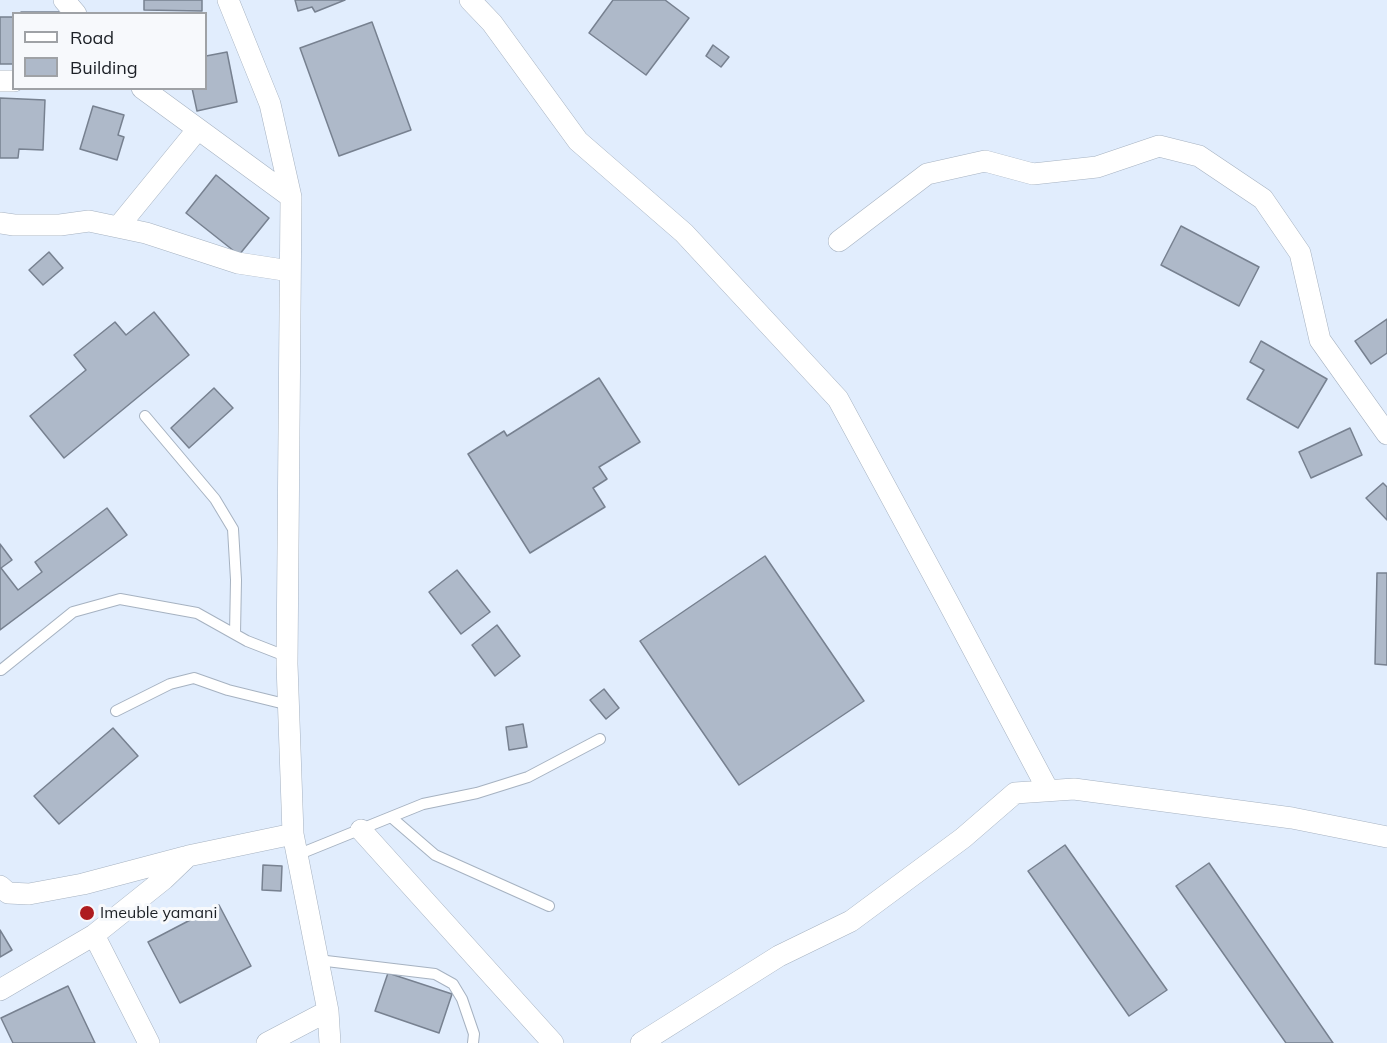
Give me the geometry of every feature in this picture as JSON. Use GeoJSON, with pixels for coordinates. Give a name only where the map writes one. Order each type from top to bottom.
{"type":"FeatureCollection","features":[{"type":"Feature","properties":{"kind":"street"},"geometry":{"type":"LineString","coordinates":[[64,0],[74,12]]}},
{"type":"Feature","properties":{"kind":"street"},"geometry":{"type":"LineString","coordinates":[[228,0],[270,104],[291,197],[288,657],[295,844],[328,1011],[330,1043]]}},
{"type":"Feature","properties":{"kind":"street"},"geometry":{"type":"LineString","coordinates":[[470,0],[492,23],[578,141],[684,233],[838,399],[1048,790]]}},
{"type":"Feature","properties":{"kind":"street"},"geometry":{"type":"LineString","coordinates":[[145,90],[291,197]]}},
{"type":"Feature","properties":{"kind":"street"},"geometry":{"type":"LineString","coordinates":[[118,227],[198,129]]}},
{"type":"Feature","properties":{"kind":"street"},"geometry":{"type":"LineString","coordinates":[[839,241],[927,174],[985,161],[1033,174],[1096,167],[1159,146],[1198,156],[1263,199],[1300,253],[1320,340],[1387,434]]}},
{"type":"Feature","properties":{"kind":"street"},"geometry":{"type":"LineString","coordinates":[[0,223],[60,225],[89,221],[146,233],[238,263],[290,271]]}},
{"type":"Feature","properties":{"kind":"street"},"geometry":{"type":"LineString","coordinates":[[641,1043],[779,956],[851,921],[963,838],[1015,793],[1074,789],[1292,818],[1387,837]]}},
{"type":"Feature","properties":{"kind":"street"},"geometry":{"type":"LineString","coordinates":[[361,830],[552,1043]]}},
{"type":"Feature","properties":{"kind":"street"},"geometry":{"type":"LineString","coordinates":[[0,885],[8,893],[29,894],[83,884],[188,856],[295,844]]}},
{"type":"Feature","properties":{"kind":"street"},"geometry":{"type":"LineString","coordinates":[[0,990],[94,935],[164,879],[188,856]]}},
{"type":"Feature","properties":{"kind":"street"},"geometry":{"type":"LineString","coordinates":[[94,935],[149,1043]]}},
{"type":"Feature","properties":{"kind":"street"},"geometry":{"type":"LineString","coordinates":[[267,1043],[328,1011]]}},
{"type":"Feature","properties":{"kind":"lane"},"geometry":{"type":"LineString","coordinates":[[145,416],[215,499],[233,529],[236,580],[235,634]]}},
{"type":"Feature","properties":{"kind":"lane"},"geometry":{"type":"LineString","coordinates":[[1,670],[73,612],[120,599],[196,613],[247,640],[288,657]]}},
{"type":"Feature","properties":{"kind":"lane"},"geometry":{"type":"LineString","coordinates":[[116,711],[171,684],[194,678],[228,690],[289,705]]}},
{"type":"Feature","properties":{"kind":"lane"},"geometry":{"type":"LineString","coordinates":[[295,844],[361,830],[423,804],[477,793],[528,777],[600,739]]}},
{"type":"Feature","properties":{"kind":"lane"},"geometry":{"type":"LineString","coordinates":[[391,817],[435,855],[549,906]]}},
{"type":"Feature","properties":{"kind":"lane"},"geometry":{"type":"LineString","coordinates":[[318,960],[435,974],[453,984],[462,999],[474,1034],[474,1043]]}},
{"type":"Feature","properties":{"kind":"building"},"geometry":{"type":"Polygon","coordinates":[[[144,0],[202,0],[202,11],[144,10],[144,0]]]}},
{"type":"Feature","properties":{"kind":"building"},"geometry":{"type":"Polygon","coordinates":[[[295,0],[345,0],[315,12],[312,7],[298,11],[295,0]]]}},
{"type":"Feature","properties":{"kind":"building"},"geometry":{"type":"Polygon","coordinates":[[[613,0],[665,0],[689,18],[646,75],[589,33],[613,0]]]}},
{"type":"Feature","properties":{"kind":"building"},"geometry":{"type":"Polygon","coordinates":[[[0,17],[12,17],[12,64],[0,64],[0,17]]]}},
{"type":"Feature","properties":{"kind":"building"},"geometry":{"type":"Polygon","coordinates":[[[372,22],[411,130],[339,156],[300,48],[372,22]]]}},
{"type":"Feature","properties":{"kind":"building"},"geometry":{"type":"Polygon","coordinates":[[[713,45],[729,57],[721,67],[706,56],[713,45]]]}},
{"type":"Feature","properties":{"kind":"building"},"geometry":{"type":"Polygon","coordinates":[[[227,52],[237,102],[197,111],[192,90],[207,90],[207,56],[227,52]]]}},
{"type":"Feature","properties":{"kind":"building"},"geometry":{"type":"Polygon","coordinates":[[[0,98],[45,100],[43,150],[19,149],[18,158],[0,158],[0,98]]]}},
{"type":"Feature","properties":{"kind":"building"},"geometry":{"type":"Polygon","coordinates":[[[93,106],[124,115],[118,135],[124,137],[117,160],[80,149],[93,106]]]}},
{"type":"Feature","properties":{"kind":"building"},"geometry":{"type":"Polygon","coordinates":[[[216,175],[269,218],[239,255],[186,213],[216,175]]]}},
{"type":"Feature","properties":{"kind":"building"},"geometry":{"type":"Polygon","coordinates":[[[1181,226],[1259,267],[1239,306],[1161,265],[1181,226]]]}},
{"type":"Feature","properties":{"kind":"building"},"geometry":{"type":"Polygon","coordinates":[[[49,252],[63,268],[43,285],[29,270],[49,252]]]}},
{"type":"Feature","properties":{"kind":"building"},"geometry":{"type":"Polygon","coordinates":[[[154,312],[189,355],[64,458],[30,416],[86,370],[74,355],[115,322],[126,335],[154,312]]]}},
{"type":"Feature","properties":{"kind":"building"},"geometry":{"type":"Polygon","coordinates":[[[1387,319],[1387,353],[1371,364],[1355,341],[1387,319]]]}},
{"type":"Feature","properties":{"kind":"building"},"geometry":{"type":"Polygon","coordinates":[[[1261,341],[1327,379],[1298,428],[1247,399],[1264,370],[1250,362],[1261,341]]]}},
{"type":"Feature","properties":{"kind":"building"},"geometry":{"type":"Polygon","coordinates":[[[599,378],[640,442],[599,467],[607,479],[593,488],[605,507],[530,553],[468,454],[504,431],[507,436],[599,378]]]}},
{"type":"Feature","properties":{"kind":"building"},"geometry":{"type":"Polygon","coordinates":[[[214,388],[233,408],[189,448],[171,428],[214,388]]]}},
{"type":"Feature","properties":{"kind":"building"},"geometry":{"type":"Polygon","coordinates":[[[1350,428],[1362,455],[1311,478],[1299,452],[1350,428]]]}},
{"type":"Feature","properties":{"kind":"building"},"geometry":{"type":"Polygon","coordinates":[[[1383,483],[1387,487],[1387,520],[1366,498],[1383,483]]]}},
{"type":"Feature","properties":{"kind":"building"},"geometry":{"type":"Polygon","coordinates":[[[107,508],[127,535],[0,630],[0,544],[12,560],[1,568],[18,590],[42,572],[35,562],[107,508]]]}},
{"type":"Feature","properties":{"kind":"building"},"geometry":{"type":"Polygon","coordinates":[[[765,556],[864,701],[739,785],[640,641],[765,556]]]}},
{"type":"Feature","properties":{"kind":"building"},"geometry":{"type":"Polygon","coordinates":[[[457,570],[490,612],[461,634],[429,592],[457,570]]]}},
{"type":"Feature","properties":{"kind":"building"},"geometry":{"type":"Polygon","coordinates":[[[1377,573],[1387,573],[1387,665],[1375,664],[1377,573]]]}},
{"type":"Feature","properties":{"kind":"building"},"geometry":{"type":"Polygon","coordinates":[[[497,625],[520,656],[495,676],[472,645],[497,625]]]}},
{"type":"Feature","properties":{"kind":"building"},"geometry":{"type":"Polygon","coordinates":[[[604,689],[619,708],[606,719],[590,700],[604,689]]]}},
{"type":"Feature","properties":{"kind":"building"},"geometry":{"type":"Polygon","coordinates":[[[523,724],[527,747],[509,750],[506,727],[523,724]]]}},
{"type":"Feature","properties":{"kind":"building"},"geometry":{"type":"Polygon","coordinates":[[[113,728],[138,756],[59,824],[34,796],[113,728]]]}},
{"type":"Feature","properties":{"kind":"building"},"geometry":{"type":"Polygon","coordinates":[[[1065,845],[1167,990],[1129,1016],[1028,871],[1065,845]]]}},
{"type":"Feature","properties":{"kind":"building"},"geometry":{"type":"Polygon","coordinates":[[[1209,863],[1333,1043],[1286,1043],[1176,886],[1209,863]]]}},
{"type":"Feature","properties":{"kind":"building"},"geometry":{"type":"Polygon","coordinates":[[[263,865],[282,866],[281,891],[262,890],[263,865]]]}},
{"type":"Feature","properties":{"kind":"building"},"geometry":{"type":"Polygon","coordinates":[[[219,905],[251,966],[180,1003],[148,942],[219,905]]]}},
{"type":"Feature","properties":{"kind":"building"},"geometry":{"type":"Polygon","coordinates":[[[0,930],[12,950],[0,957],[0,930]]]}},
{"type":"Feature","properties":{"kind":"building"},"geometry":{"type":"Polygon","coordinates":[[[388,973],[452,994],[439,1033],[375,1011],[388,973]]]}},
{"type":"Feature","properties":{"kind":"building"},"geometry":{"type":"Polygon","coordinates":[[[68,986],[95,1043],[13,1043],[1,1018],[68,986]]]}},
{"type":"Feature","properties":{"kind":"place","name":"Imeuble yamani"},"geometry":{"type":"Point","coordinates":[87,913]}}]}
